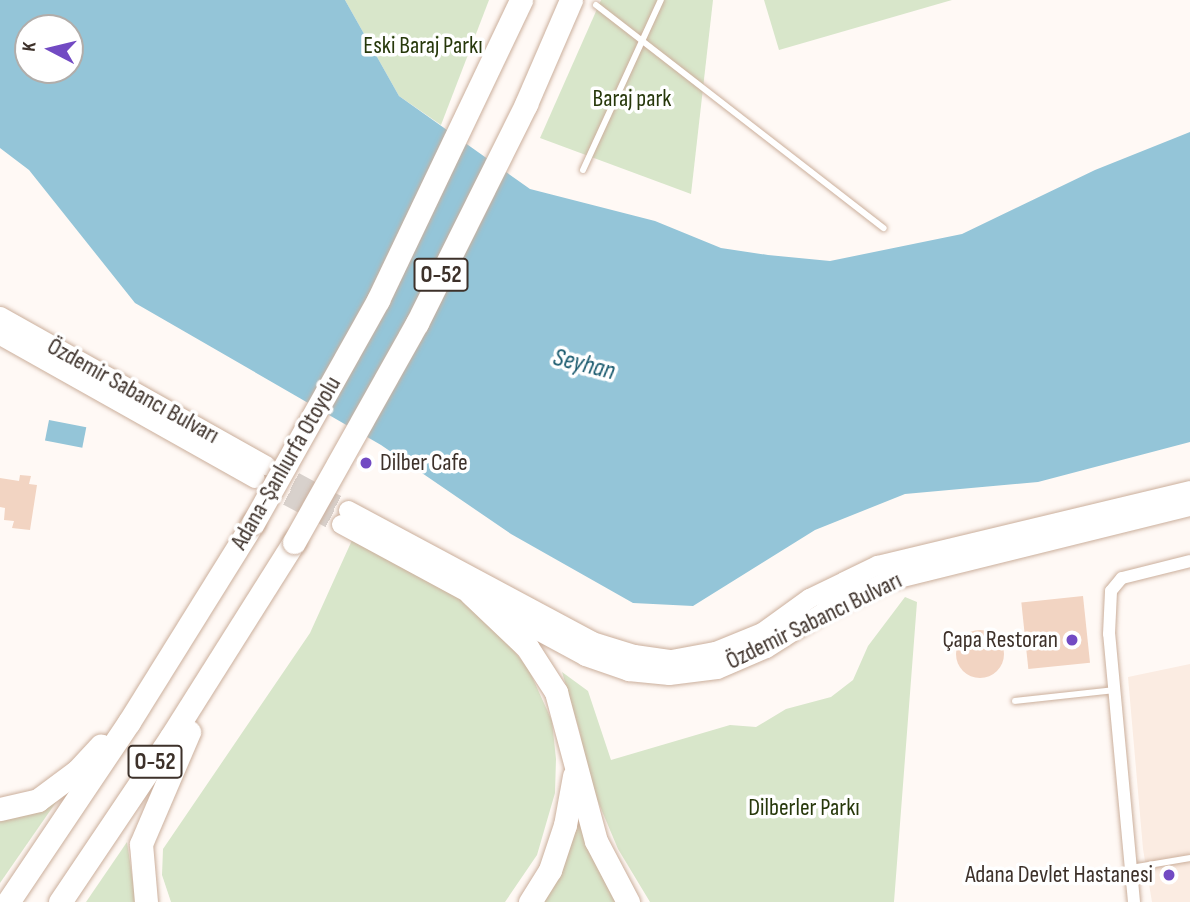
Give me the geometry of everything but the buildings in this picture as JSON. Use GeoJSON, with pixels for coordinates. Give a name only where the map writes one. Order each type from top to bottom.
{"type":"FeatureCollection","features":[{"type":"Feature","properties":{"kind":"highway","name":"Adana-Şanlıurfa Otoyolu"},"geometry":{"type":"LineString","coordinates":[[8,902],[187,630],[253,523],[378,300],[521,0]]}},
{"type":"Feature","properties":{"kind":"highway","name":"Adana-Şanlıurfa Otoyolu"},"geometry":{"type":"LineString","coordinates":[[60,902],[293,542],[417,323],[526,104],[571,0]]}},
{"type":"Feature","properties":{"kind":"highway"},"geometry":{"type":"LineString","coordinates":[[470,593],[527,647],[556,692],[574,773],[596,841],[628,902]]}},
{"type":"Feature","properties":{"kind":"highway"},"geometry":{"type":"LineString","coordinates":[[146,902],[141,844],[160,791],[245,619]]}},
{"type":"Feature","properties":{"kind":"highway"},"geometry":{"type":"LineString","coordinates":[[0,809],[38,800],[78,771],[122,720],[187,630]]}},
{"type":"Feature","properties":{"kind":"highway"},"geometry":{"type":"LineString","coordinates":[[530,902],[550,870],[565,825],[574,773]]}},
{"type":"Feature","properties":{"kind":"main road","name":"Özdemir Sabancı Bulvarı"},"geometry":{"type":"LineString","coordinates":[[0,316],[261,472],[0,335]]}},
{"type":"Feature","properties":{"kind":"main road","name":"Özdemir Sabancı Bulvarı"},"geometry":{"type":"LineString","coordinates":[[1190,490],[877,565],[809,598],[761,632],[715,651],[671,659],[634,654],[592,641],[345,517],[470,593],[585,656],[628,671],[681,673],[717,669],[766,648],[824,611],[886,581],[1190,506]]}},
{"type":"Feature","properties":{"kind":"street"},"geometry":{"type":"LineString","coordinates":[[1134,902],[1114,690],[1111,591],[1122,578],[1190,561]]}},
{"type":"Feature","properties":{"kind":"lane"},"geometry":{"type":"LineString","coordinates":[[583,170],[660,0]]}},
{"type":"Feature","properties":{"kind":"lane"},"geometry":{"type":"LineString","coordinates":[[596,5],[884,228]]}},
{"type":"Feature","properties":{"kind":"lane"},"geometry":{"type":"LineString","coordinates":[[1016,701],[1114,690]]}},
{"type":"Feature","properties":{"kind":"lane"},"geometry":{"type":"LineString","coordinates":[[1130,868],[1190,858]]}},
{"type":"Feature","properties":{"kind":"shaded area"},"geometry":{"type":"Polygon","coordinates":[[[1190,664],[1190,902],[1152,902],[1143,849],[1128,677],[1190,664]]]}},
{"type":"Feature","properties":{"kind":"green space","name":"Eski Baraj Parkı"},"geometry":{"type":"Polygon","coordinates":[[[345,0],[489,0],[441,125],[399,96],[345,0]]]}},
{"type":"Feature","properties":{"kind":"green space","name":"Baraj park"},"geometry":{"type":"Polygon","coordinates":[[[601,0],[713,0],[691,194],[540,138],[601,0]]]}},
{"type":"Feature","properties":{"kind":"green space"},"geometry":{"type":"Polygon","coordinates":[[[764,0],[952,0],[779,50],[764,0]]]}},
{"type":"Feature","properties":{"kind":"green space"},"geometry":{"type":"Polygon","coordinates":[[[353,538],[463,600],[505,639],[529,670],[552,721],[556,759],[555,793],[537,855],[505,902],[171,902],[162,875],[163,849],[310,633],[353,538]]]}},
{"type":"Feature","properties":{"kind":"green space","name":"Dilberler Parkı"},"geometry":{"type":"Polygon","coordinates":[[[905,597],[917,602],[894,902],[650,902],[618,849],[586,773],[580,733],[562,672],[588,691],[611,760],[730,725],[756,727],[786,709],[831,697],[853,680],[868,646],[905,597]]]}},
{"type":"Feature","properties":{"kind":"green space"},"geometry":{"type":"Polygon","coordinates":[[[61,795],[0,883],[0,822],[61,795]]]}},
{"type":"Feature","properties":{"kind":"green space"},"geometry":{"type":"Polygon","coordinates":[[[580,805],[622,902],[540,902],[580,805]]]}},
{"type":"Feature","properties":{"kind":"green space"},"geometry":{"type":"Polygon","coordinates":[[[127,842],[136,902],[86,902],[127,842]]]}},
{"type":"Feature","properties":{"kind":"water","name":"Seyhan"},"geometry":{"type":"Polygon","coordinates":[[[0,0],[345,0],[399,96],[530,189],[655,221],[721,248],[768,255],[830,261],[962,234],[1095,170],[1190,132],[1190,442],[1038,482],[905,494],[815,530],[693,606],[633,603],[511,534],[381,445],[135,303],[29,170],[0,148],[0,0]]]}},
{"type":"Feature","properties":{"kind":"water"},"geometry":{"type":"Polygon","coordinates":[[[49,420],[86,427],[82,448],[45,441],[49,420]]]}},
{"type":"Feature","properties":{"kind":"tunnel"},"geometry":{"type":"LineString","coordinates":[[269,467],[348,510]]}},
{"type":"Feature","properties":{"kind":"tunnel"},"geometry":{"type":"LineString","coordinates":[[262,482],[341,524]]}},
{"type":"Feature","properties":{"kind":"place","name":"Dilber Cafe"},"geometry":{"type":"Point","coordinates":[366,463]}},
{"type":"Feature","properties":{"kind":"place","name":"Çapa Restoran"},"geometry":{"type":"Point","coordinates":[1072,640]}},
{"type":"Feature","properties":{"kind":"place","name":"Adana Devlet Hastanesi"},"geometry":{"type":"Point","coordinates":[1169,875]}}]}
